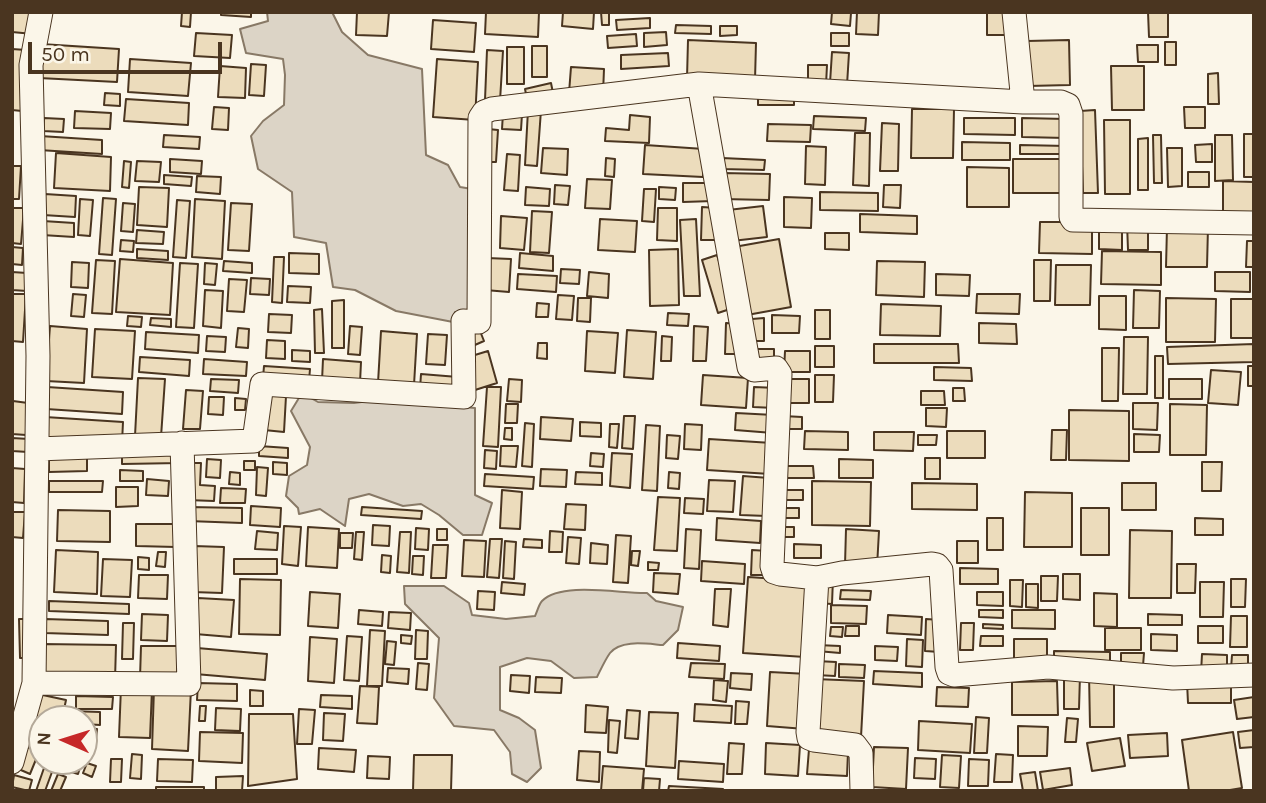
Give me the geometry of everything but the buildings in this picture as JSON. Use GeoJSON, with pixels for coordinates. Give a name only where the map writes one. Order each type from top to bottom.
{"type":"FeatureCollection","features":[{"type":"Feature","properties":{"kind":"street"},"geometry":{"type":"LineString","coordinates":[[12,762],[34,683],[38,356],[31,65],[41,12]]}},
{"type":"Feature","properties":{"kind":"street"},"geometry":{"type":"LineString","coordinates":[[1014,12],[1023,102]]}},
{"type":"Feature","properties":{"kind":"street"},"geometry":{"type":"LineString","coordinates":[[37,449],[254,441],[262,384],[464,397],[463,321],[479,322],[480,118],[484,112],[492,109],[699,84],[1061,102],[1068,105],[1071,114],[1073,220],[1254,223]]}},
{"type":"Feature","properties":{"kind":"street"},"geometry":{"type":"LineString","coordinates":[[699,84],[748,367],[754,370],[776,368],[780,374],[772,566],[774,572],[817,578],[842,573],[937,565],[941,570],[947,667],[949,673],[954,675],[1048,667],[1173,678],[1254,675]]}},
{"type":"Feature","properties":{"kind":"street"},"geometry":{"type":"LineString","coordinates":[[34,683],[189,684],[182,443]]}},
{"type":"Feature","properties":{"kind":"street"},"geometry":{"type":"LineString","coordinates":[[817,578],[809,738],[855,745],[859,748],[862,791]]}},
{"type":"Feature","properties":{"kind":"shaded area"},"geometry":{"type":"Polygon","coordinates":[[[267,12],[332,12],[342,32],[368,55],[422,69],[426,155],[448,165],[460,187],[472,189],[470,312],[455,312],[453,322],[396,311],[355,290],[333,287],[326,243],[294,237],[292,192],[258,169],[251,136],[263,121],[284,105],[283,59],[246,53],[240,29],[268,21],[267,12]]]}},
{"type":"Feature","properties":{"kind":"shaded area"},"geometry":{"type":"Polygon","coordinates":[[[302,393],[318,402],[354,403],[377,400],[475,408],[475,495],[492,503],[482,535],[463,535],[421,504],[403,506],[369,494],[349,499],[345,526],[320,509],[299,514],[298,508],[286,496],[289,476],[307,465],[310,447],[291,411],[302,393]]]}},
{"type":"Feature","properties":{"kind":"shaded area"},"geometry":{"type":"Polygon","coordinates":[[[404,586],[444,586],[469,603],[472,615],[506,619],[535,616],[541,602],[551,595],[577,590],[647,593],[656,601],[683,607],[678,630],[663,645],[635,643],[621,646],[608,656],[597,677],[574,678],[551,661],[527,658],[500,667],[500,710],[519,718],[535,730],[541,768],[527,782],[512,774],[510,752],[494,730],[454,726],[434,698],[439,638],[405,604],[404,586]]]}}]}
